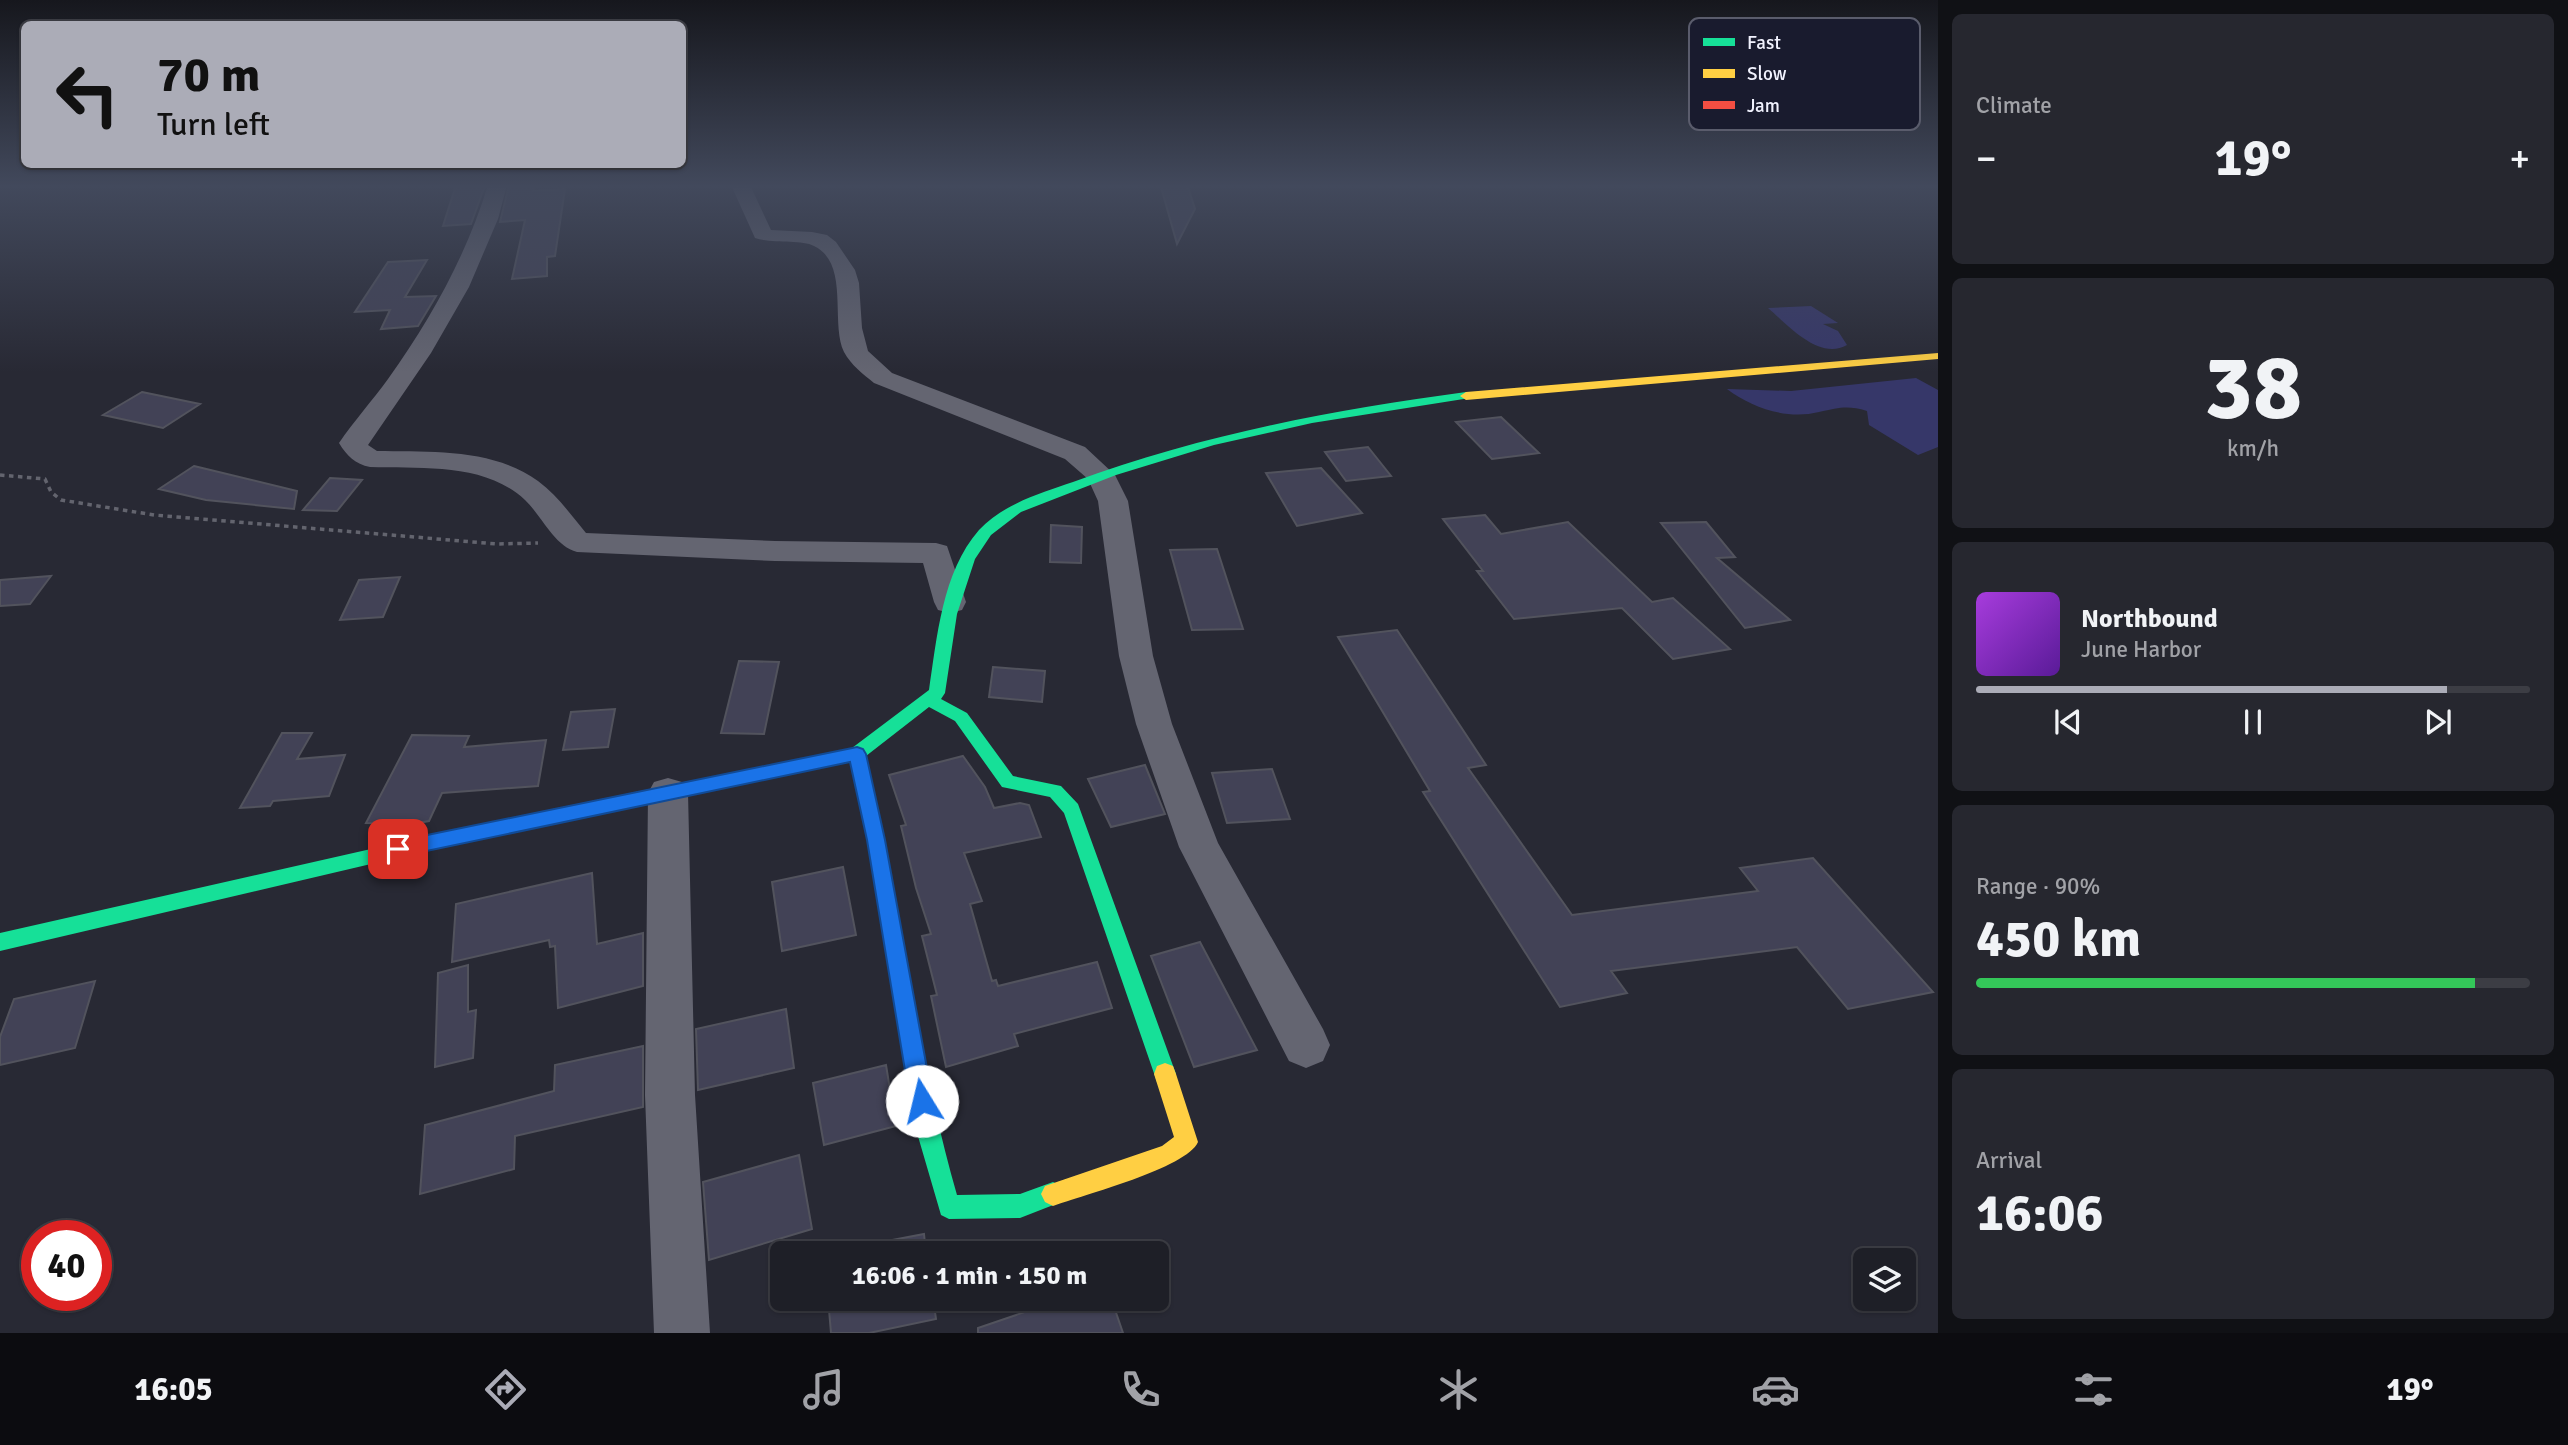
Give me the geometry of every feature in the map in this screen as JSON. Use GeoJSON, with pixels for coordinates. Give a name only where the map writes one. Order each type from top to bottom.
{"type":"FeatureCollection","features":[{"type":"Feature","properties":{"kind":"street"},"geometry":{"type":"LineString","coordinates":[[475,247],[445,313],[379,412],[353,443],[357,450],[370,459],[469,465],[505,472],[528,487],[577,542],[775,551],[936,553],[950,601]]}},
{"type":"Feature","properties":{"kind":"street"},"geometry":{"type":"LineString","coordinates":[[828,247],[850,283],[853,343],[867,366],[883,378],[1075,453],[1101,475],[1114,501],[1136,656],[1158,737],[1199,848],[1307,1045]]}},
{"type":"Feature","properties":{"kind":"street"},"geometry":{"type":"LineString","coordinates":[[0,942],[449,837],[857,754],[937,693],[950,601],[979,539],[1013,510],[1101,475],[1222,439],[1408,403],[1511,390],[1938,356]]}},
{"type":"Feature","properties":{"kind":"street"},"geometry":{"type":"LineString","coordinates":[[857,754],[881,867],[926,1126],[949,1207],[1020,1206],[1168,1155],[1187,1142],[1072,808],[1055,791],[1008,782],[961,717],[929,700]]}},
{"type":"Feature","properties":{"kind":"street"},"geometry":{"type":"LineString","coordinates":[[668,793],[670,1096],[681,1333]]}},
{"type":"Feature","properties":{"kind":"path"},"geometry":{"type":"LineString","coordinates":[[0,475],[45,479],[51,492],[61,500],[154,516],[498,544],[577,542]]}},
{"type":"Feature","properties":{"kind":"shaded area"},"geometry":{"type":"Polygon","coordinates":[[[1811,306],[1838,323],[1823,324],[1838,331],[1847,345],[1836,349],[1815,345],[1768,308],[1811,306]]]}},
{"type":"Feature","properties":{"kind":"shaded area"},"geometry":{"type":"Polygon","coordinates":[[[1916,378],[1938,390],[1938,447],[1918,455],[1869,425],[1867,411],[1843,408],[1807,414],[1782,413],[1747,402],[1727,389],[1791,391],[1916,378]]]}},
{"type":"Feature","properties":{"kind":"building"},"geometry":{"type":"Polygon","coordinates":[[[519,247],[556,247],[555,256],[547,257],[547,276],[512,279],[519,247]]]}},
{"type":"Feature","properties":{"kind":"building"},"geometry":{"type":"Polygon","coordinates":[[[427,260],[405,297],[436,296],[418,326],[381,329],[390,310],[355,312],[388,262],[427,260]]]}},
{"type":"Feature","properties":{"kind":"building"},"geometry":{"type":"Polygon","coordinates":[[[142,392],[200,404],[163,428],[103,415],[142,392]]]}},
{"type":"Feature","properties":{"kind":"building"},"geometry":{"type":"Polygon","coordinates":[[[1501,417],[1539,453],[1492,459],[1456,422],[1501,417]]]}},
{"type":"Feature","properties":{"kind":"building"},"geometry":{"type":"Polygon","coordinates":[[[1368,447],[1391,476],[1346,481],[1325,452],[1368,447]]]}},
{"type":"Feature","properties":{"kind":"building"},"geometry":{"type":"Polygon","coordinates":[[[194,466],[297,491],[294,509],[206,500],[159,489],[194,466]]]}},
{"type":"Feature","properties":{"kind":"building"},"geometry":{"type":"Polygon","coordinates":[[[1321,468],[1362,513],[1297,526],[1266,473],[1321,468]]]}},
{"type":"Feature","properties":{"kind":"building"},"geometry":{"type":"Polygon","coordinates":[[[330,478],[362,480],[337,511],[303,510],[330,478]]]}},
{"type":"Feature","properties":{"kind":"building"},"geometry":{"type":"Polygon","coordinates":[[[1485,515],[1501,534],[1568,522],[1652,602],[1673,598],[1730,649],[1673,659],[1622,608],[1514,619],[1477,571],[1483,571],[1443,519],[1485,515]]]}},
{"type":"Feature","properties":{"kind":"building"},"geometry":{"type":"Polygon","coordinates":[[[1706,522],[1735,557],[1717,558],[1790,620],[1745,628],[1661,523],[1706,522]]]}},
{"type":"Feature","properties":{"kind":"building"},"geometry":{"type":"Polygon","coordinates":[[[1051,525],[1082,527],[1081,563],[1050,562],[1051,525]]]}},
{"type":"Feature","properties":{"kind":"building"},"geometry":{"type":"Polygon","coordinates":[[[1217,549],[1243,629],[1192,630],[1170,550],[1217,549]]]}},
{"type":"Feature","properties":{"kind":"building"},"geometry":{"type":"Polygon","coordinates":[[[51,576],[30,604],[0,606],[0,580],[51,576]]]}},
{"type":"Feature","properties":{"kind":"building"},"geometry":{"type":"Polygon","coordinates":[[[400,577],[383,617],[340,620],[359,580],[400,577]]]}},
{"type":"Feature","properties":{"kind":"building"},"geometry":{"type":"Polygon","coordinates":[[[1397,630],[1486,765],[1468,768],[1572,915],[1758,891],[1740,868],[1813,858],[1933,992],[1848,1009],[1797,947],[1611,971],[1627,993],[1560,1007],[1423,792],[1430,791],[1338,637],[1397,630]]]}},
{"type":"Feature","properties":{"kind":"building"},"geometry":{"type":"Polygon","coordinates":[[[739,661],[779,662],[764,734],[721,733],[739,661]]]}},
{"type":"Feature","properties":{"kind":"building"},"geometry":{"type":"Polygon","coordinates":[[[993,667],[1045,671],[1042,702],[989,697],[993,667]]]}},
{"type":"Feature","properties":{"kind":"building"},"geometry":{"type":"Polygon","coordinates":[[[615,709],[608,747],[563,750],[571,712],[615,709]]]}},
{"type":"Feature","properties":{"kind":"building"},"geometry":{"type":"Polygon","coordinates":[[[282,733],[312,733],[297,759],[345,755],[329,796],[273,801],[270,806],[240,808],[282,733]]]}},
{"type":"Feature","properties":{"kind":"building"},"geometry":{"type":"Polygon","coordinates":[[[412,735],[469,736],[464,747],[546,740],[538,786],[442,793],[429,821],[413,824],[366,823],[412,735]]]}},
{"type":"Feature","properties":{"kind":"building"},"geometry":{"type":"Polygon","coordinates":[[[963,756],[985,787],[994,808],[1020,803],[1029,805],[1041,837],[964,853],[982,901],[970,904],[992,981],[996,980],[998,986],[1097,962],[1112,1008],[1014,1034],[1018,1046],[946,1067],[931,996],[937,995],[922,936],[931,934],[916,888],[901,826],[906,825],[889,775],[963,756]]]}},
{"type":"Feature","properties":{"kind":"building"},"geometry":{"type":"Polygon","coordinates":[[[1145,765],[1165,814],[1111,827],[1088,779],[1145,765]]]}},
{"type":"Feature","properties":{"kind":"building"},"geometry":{"type":"Polygon","coordinates":[[[1272,769],[1290,819],[1227,823],[1212,773],[1272,769]]]}},
{"type":"Feature","properties":{"kind":"building"},"geometry":{"type":"Polygon","coordinates":[[[843,867],[856,935],[782,951],[772,882],[843,867]]]}},
{"type":"Feature","properties":{"kind":"building"},"geometry":{"type":"Polygon","coordinates":[[[592,873],[597,944],[643,933],[643,986],[558,1008],[555,946],[550,947],[549,940],[452,962],[456,904],[592,873]]]}},
{"type":"Feature","properties":{"kind":"building"},"geometry":{"type":"Polygon","coordinates":[[[1200,942],[1257,1050],[1194,1067],[1151,956],[1200,942]]]}},
{"type":"Feature","properties":{"kind":"building"},"geometry":{"type":"Polygon","coordinates":[[[468,965],[468,1012],[476,1010],[473,1058],[435,1067],[438,973],[468,965]]]}},
{"type":"Feature","properties":{"kind":"building"},"geometry":{"type":"Polygon","coordinates":[[[95,981],[75,1048],[0,1065],[0,1037],[14,999],[95,981]]]}},
{"type":"Feature","properties":{"kind":"building"},"geometry":{"type":"Polygon","coordinates":[[[786,1009],[794,1068],[698,1090],[696,1029],[786,1009]]]}},
{"type":"Feature","properties":{"kind":"building"},"geometry":{"type":"Polygon","coordinates":[[[643,1046],[643,1107],[515,1136],[514,1169],[420,1194],[425,1125],[554,1091],[555,1065],[643,1046]]]}},
{"type":"Feature","properties":{"kind":"building"},"geometry":{"type":"Polygon","coordinates":[[[886,1065],[896,1126],[824,1145],[813,1083],[886,1065]]]}},
{"type":"Feature","properties":{"kind":"building"},"geometry":{"type":"Polygon","coordinates":[[[799,1155],[812,1229],[709,1260],[703,1182],[799,1155]]]}},
{"type":"Feature","properties":{"kind":"building"},"geometry":{"type":"Polygon","coordinates":[[[924,1234],[925,1241],[887,1241],[924,1234]]]}},
{"type":"Feature","properties":{"kind":"building"},"geometry":{"type":"Polygon","coordinates":[[[829,1311],[935,1311],[936,1319],[869,1333],[831,1333],[829,1311]]]}},
{"type":"Feature","properties":{"kind":"building"},"geometry":{"type":"Polygon","coordinates":[[[1028,1311],[1115,1311],[1123,1333],[978,1333],[978,1328],[1028,1311]]]}},
{"type":"Feature","properties":{"kind":"traffic: fast"},"geometry":{"type":"LineString","coordinates":[[660,794],[857,754],[937,693],[946,634],[960,577],[978,541],[995,523],[1017,509],[1111,472],[1211,442],[1312,420],[1466,396]]}},
{"type":"Feature","properties":{"kind":"traffic: fast"},"geometry":{"type":"LineString","coordinates":[[929,700],[961,717],[1008,782],[1055,791],[1072,809],[1165,1074]]}},
{"type":"Feature","properties":{"kind":"traffic: fast"},"geometry":{"type":"LineString","coordinates":[[857,754],[876,840],[926,1126],[949,1207],[1020,1206],[1053,1194]]}},
{"type":"Feature","properties":{"kind":"traffic: fast"},"geometry":{"type":"LineString","coordinates":[[0,942],[490,829]]}},
{"type":"Feature","properties":{"kind":"traffic: slow"},"geometry":{"type":"LineString","coordinates":[[1466,396],[1938,356]]}},
{"type":"Feature","properties":{"kind":"traffic: slow"},"geometry":{"type":"LineString","coordinates":[[1053,1194],[1168,1155],[1187,1142],[1165,1074]]}},
{"type":"Feature","properties":{"kind":"traffic: jam"},"geometry":{"type":"LineString","coordinates":[[490,829],[660,794]]}},
{"type":"Feature","properties":{"kind":"route"},"geometry":{"type":"LineString","coordinates":[[398,849],[857,754],[876,840],[922,1101]]}}]}
